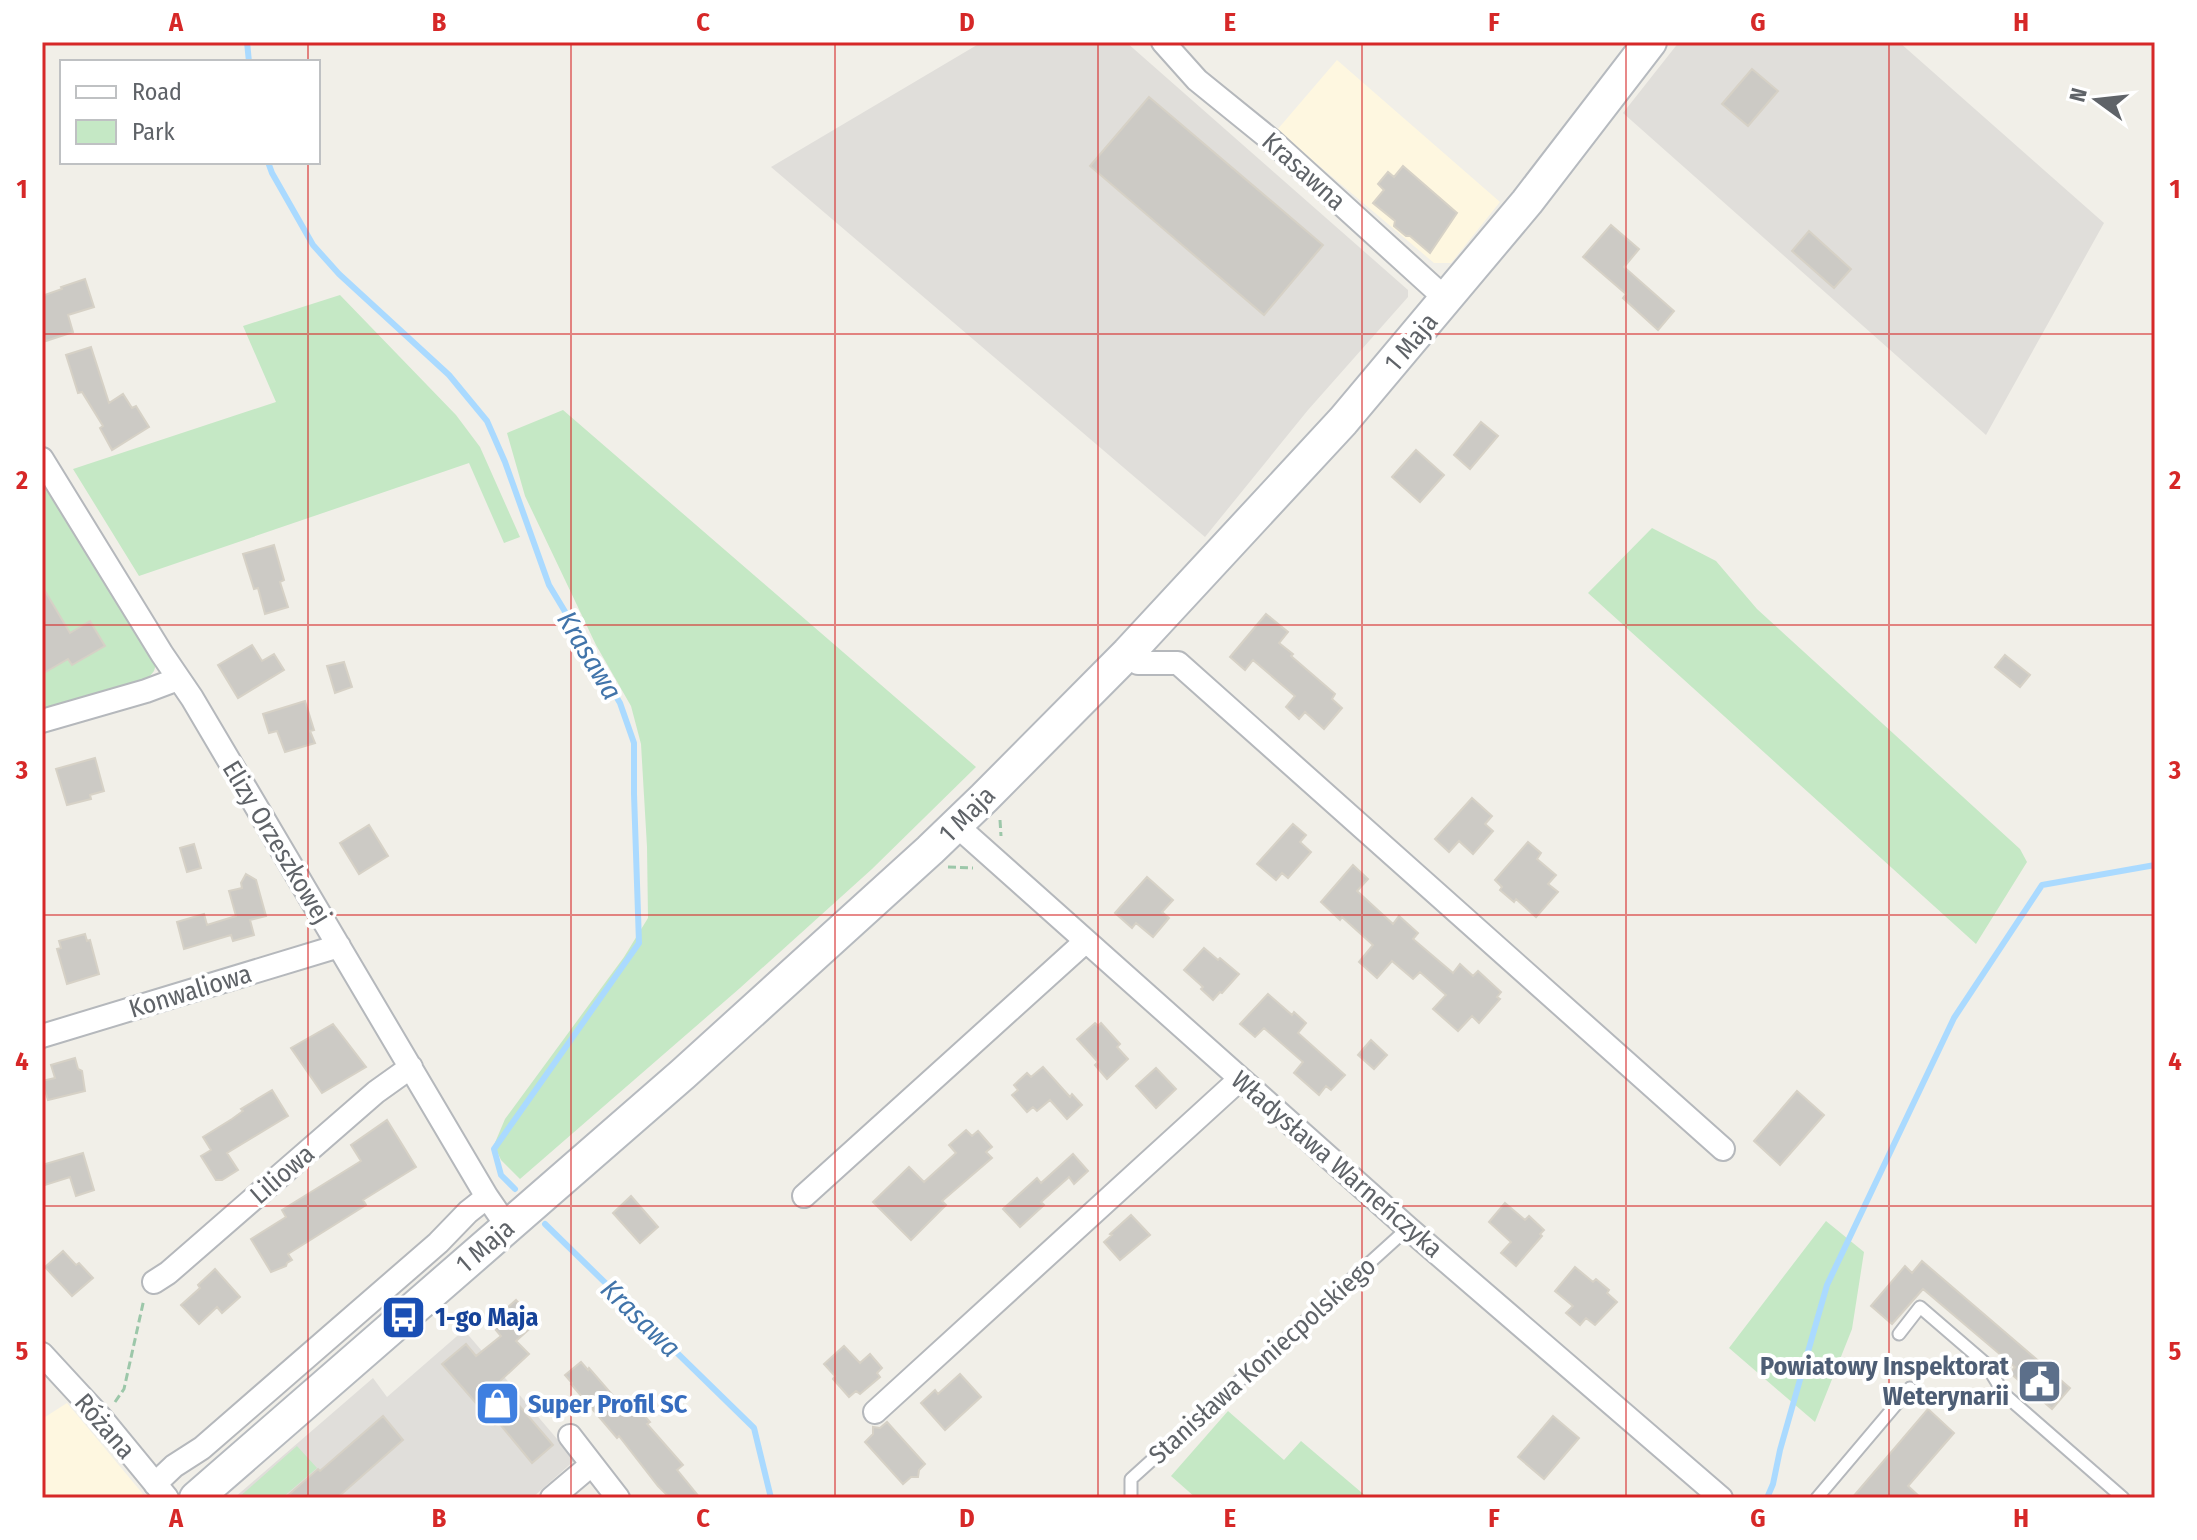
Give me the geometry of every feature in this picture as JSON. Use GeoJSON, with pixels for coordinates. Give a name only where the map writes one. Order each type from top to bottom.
{"type":"FeatureCollection","features":[{"type":"Feature","properties":{"kind":"main road","name":"1 Maja"},"geometry":{"type":"LineString","coordinates":[[196,1498],[683,1074],[956,825],[1128,653],[1343,421],[1447,300],[1650,42]]}},
{"type":"Feature","properties":{"kind":"street","name":"Krasawna"},"geometry":{"type":"LineString","coordinates":[[1163,42],[1197,80],[1271,140],[1447,300]]}},
{"type":"Feature","properties":{"kind":"street","name":"Elizy Orzeszkowej"},"geometry":{"type":"LineString","coordinates":[[42,459],[192,698],[507,1226]]}},
{"type":"Feature","properties":{"kind":"street"},"geometry":{"type":"LineString","coordinates":[[1128,653],[1138,663],[1178,663],[1723,1149]]}},
{"type":"Feature","properties":{"kind":"street"},"geometry":{"type":"LineString","coordinates":[[42,721],[178,679]]}},
{"type":"Feature","properties":{"kind":"street","name":"Władysława Warneńczyka"},"geometry":{"type":"LineString","coordinates":[[956,825],[1408,1228],[1721,1498]]}},
{"type":"Feature","properties":{"kind":"street"},"geometry":{"type":"LineString","coordinates":[[804,1196],[1086,941]]}},
{"type":"Feature","properties":{"kind":"street","name":"Konwaliowa"},"geometry":{"type":"LineString","coordinates":[[42,1036],[339,946]]}},
{"type":"Feature","properties":{"kind":"street","name":"Liliowa"},"geometry":{"type":"LineString","coordinates":[[154,1282],[376,1092],[411,1067]]}},
{"type":"Feature","properties":{"kind":"street"},"geometry":{"type":"LineString","coordinates":[[875,1412],[1240,1079]]}},
{"type":"Feature","properties":{"kind":"street"},"geometry":{"type":"LineString","coordinates":[[161,1491],[174,1466],[202,1448],[487,1197]]}},
{"type":"Feature","properties":{"kind":"street","name":"Różana"},"geometry":{"type":"LineString","coordinates":[[42,1354],[102,1419],[161,1491]]}},
{"type":"Feature","properties":{"kind":"street"},"geometry":{"type":"LineString","coordinates":[[570,1436],[618,1498]]}},
{"type":"Feature","properties":{"kind":"street"},"geometry":{"type":"LineString","coordinates":[[552,1498],[591,1465]]}},
{"type":"Feature","properties":{"kind":"lane","name":"Stanisława Koniecpolskiego"},"geometry":{"type":"LineString","coordinates":[[1131,1498],[1131,1479],[1408,1228]]}},
{"type":"Feature","properties":{"kind":"lane"},"geometry":{"type":"LineString","coordinates":[[1899,1334],[1920,1307],[1985,1363],[2005,1395],[2123,1498]]}},
{"type":"Feature","properties":{"kind":"lane"},"geometry":{"type":"LineString","coordinates":[[1817,1498],[1910,1388]]}},
{"type":"Feature","properties":{"kind":"path"},"geometry":{"type":"LineString","coordinates":[[102,1419],[124,1389],[145,1296],[154,1282]]}},
{"type":"Feature","properties":{"kind":"shaded area"},"geometry":{"type":"Polygon","coordinates":[[[982,42],[1126,42],[1408,290],[1408,297],[1308,410],[1205,537],[771,167],[982,42]]]}},
{"type":"Feature","properties":{"kind":"shaded area"},"geometry":{"type":"Polygon","coordinates":[[[1679,42],[1899,42],[2104,223],[1986,435],[1623,113],[1679,42]]]}},
{"type":"Feature","properties":{"kind":"shaded area"},"geometry":{"type":"Polygon","coordinates":[[[1337,60],[1500,202],[1451,263],[1434,263],[1277,130],[1337,60]]]}},
{"type":"Feature","properties":{"kind":"shaded area"},"geometry":{"type":"Polygon","coordinates":[[[464,1330],[575,1460],[532,1498],[234,1498],[373,1378],[387,1397],[464,1330]]]}},
{"type":"Feature","properties":{"kind":"shaded area"},"geometry":{"type":"Polygon","coordinates":[[[67,1403],[143,1494],[139,1498],[42,1498],[42,1419],[67,1403]]]}},
{"type":"Feature","properties":{"kind":"green space"},"geometry":{"type":"Polygon","coordinates":[[[340,295],[456,415],[480,447],[520,537],[504,543],[469,463],[139,576],[73,469],[276,402],[243,326],[340,295]]]}},
{"type":"Feature","properties":{"kind":"green space"},"geometry":{"type":"Polygon","coordinates":[[[563,410],[976,767],[872,869],[520,1179],[501,1160],[494,1145],[505,1119],[624,957],[648,918],[641,744],[631,706],[596,645],[525,496],[507,433],[563,410]]]}},
{"type":"Feature","properties":{"kind":"green space"},"geometry":{"type":"Polygon","coordinates":[[[42,472],[156,664],[146,681],[42,712],[42,472]]]}},
{"type":"Feature","properties":{"kind":"green space"},"geometry":{"type":"Polygon","coordinates":[[[1652,528],[1716,561],[1757,609],[2020,849],[2027,862],[1976,944],[1588,593],[1652,528]]]}},
{"type":"Feature","properties":{"kind":"green space"},"geometry":{"type":"Polygon","coordinates":[[[1826,1221],[1864,1252],[1852,1329],[1815,1422],[1729,1348],[1826,1221]]]}},
{"type":"Feature","properties":{"kind":"green space"},"geometry":{"type":"Polygon","coordinates":[[[1228,1411],[1284,1460],[1301,1441],[1368,1498],[1196,1498],[1171,1476],[1228,1411]]]}},
{"type":"Feature","properties":{"kind":"green space"},"geometry":{"type":"Polygon","coordinates":[[[297,1446],[317,1468],[282,1498],[238,1498],[297,1446]]]}},
{"type":"Feature","properties":{"kind":"building"},"geometry":{"type":"Polygon","coordinates":[[[1752,69],[1778,91],[1748,126],[1722,104],[1752,69]]]}},
{"type":"Feature","properties":{"kind":"building"},"geometry":{"type":"Polygon","coordinates":[[[1149,97],[1323,245],[1264,315],[1090,166],[1149,97]]]}},
{"type":"Feature","properties":{"kind":"building"},"geometry":{"type":"Polygon","coordinates":[[[1403,166],[1457,213],[1430,253],[1394,226],[1395,221],[1373,203],[1384,190],[1378,184],[1388,172],[1394,177],[1403,166]]]}},
{"type":"Feature","properties":{"kind":"building"},"geometry":{"type":"Polygon","coordinates":[[[1611,225],[1639,249],[1624,267],[1674,311],[1658,330],[1623,298],[1626,294],[1583,257],[1611,225]]]}},
{"type":"Feature","properties":{"kind":"building"},"geometry":{"type":"Polygon","coordinates":[[[1809,231],[1851,269],[1834,288],[1792,251],[1809,231]]]}},
{"type":"Feature","properties":{"kind":"building"},"geometry":{"type":"Polygon","coordinates":[[[85,279],[94,307],[68,315],[73,332],[46,341],[42,331],[42,296],[85,279]]]}},
{"type":"Feature","properties":{"kind":"building"},"geometry":{"type":"Polygon","coordinates":[[[91,347],[109,403],[123,394],[132,408],[136,406],[149,427],[112,450],[100,428],[103,426],[82,392],[78,393],[66,355],[91,347]]]}},
{"type":"Feature","properties":{"kind":"building"},"geometry":{"type":"Polygon","coordinates":[[[1481,422],[1498,436],[1470,469],[1454,455],[1481,422]]]}},
{"type":"Feature","properties":{"kind":"building"},"geometry":{"type":"Polygon","coordinates":[[[1416,450],[1444,475],[1420,502],[1392,477],[1416,450]]]}},
{"type":"Feature","properties":{"kind":"building"},"geometry":{"type":"Polygon","coordinates":[[[274,545],[288,607],[265,614],[243,554],[274,545]]]}},
{"type":"Feature","properties":{"kind":"building"},"geometry":{"type":"Polygon","coordinates":[[[42,586],[70,633],[90,621],[105,646],[72,665],[68,659],[42,674],[42,586]]]}},
{"type":"Feature","properties":{"kind":"building"},"geometry":{"type":"Polygon","coordinates":[[[1266,614],[1288,632],[1279,643],[1335,694],[1332,699],[1342,708],[1324,729],[1305,712],[1299,719],[1286,707],[1295,696],[1253,660],[1245,670],[1230,657],[1266,614]]]}},
{"type":"Feature","properties":{"kind":"building"},"geometry":{"type":"Polygon","coordinates":[[[252,645],[262,661],[274,654],[284,670],[238,698],[218,665],[252,645]]]}},
{"type":"Feature","properties":{"kind":"building"},"geometry":{"type":"Polygon","coordinates":[[[2005,655],[2030,675],[2020,687],[1995,667],[2005,655]]]}},
{"type":"Feature","properties":{"kind":"building"},"geometry":{"type":"Polygon","coordinates":[[[344,662],[352,687],[335,693],[327,666],[344,662]]]}},
{"type":"Feature","properties":{"kind":"building"},"geometry":{"type":"Polygon","coordinates":[[[305,701],[315,743],[285,752],[277,731],[269,733],[263,714],[305,701]]]}},
{"type":"Feature","properties":{"kind":"building"},"geometry":{"type":"Polygon","coordinates":[[[95,758],[104,791],[90,795],[91,799],[67,805],[56,769],[95,758]]]}},
{"type":"Feature","properties":{"kind":"building"},"geometry":{"type":"Polygon","coordinates":[[[1472,798],[1492,816],[1485,824],[1493,831],[1473,854],[1459,841],[1449,852],[1435,839],[1472,798]]]}},
{"type":"Feature","properties":{"kind":"building"},"geometry":{"type":"Polygon","coordinates":[[[1293,824],[1306,835],[1300,842],[1311,852],[1288,878],[1282,873],[1276,880],[1257,864],[1293,824]]]}},
{"type":"Feature","properties":{"kind":"building"},"geometry":{"type":"Polygon","coordinates":[[[369,825],[388,856],[359,874],[340,843],[369,825]]]}},
{"type":"Feature","properties":{"kind":"building"},"geometry":{"type":"Polygon","coordinates":[[[1528,842],[1541,853],[1537,859],[1556,875],[1548,884],[1558,892],[1536,917],[1516,899],[1514,902],[1500,890],[1502,887],[1495,880],[1528,842]]]}},
{"type":"Feature","properties":{"kind":"building"},"geometry":{"type":"Polygon","coordinates":[[[194,844],[201,868],[187,872],[180,848],[194,844]]]}},
{"type":"Feature","properties":{"kind":"building"},"geometry":{"type":"Polygon","coordinates":[[[1353,865],[1368,879],[1357,891],[1393,924],[1399,916],[1418,933],[1413,939],[1453,973],[1460,964],[1473,976],[1478,971],[1501,992],[1497,997],[1500,999],[1479,1023],[1472,1016],[1458,1031],[1433,1009],[1446,995],[1420,972],[1413,979],[1392,961],[1377,978],[1359,962],[1373,945],[1321,902],[1353,865]]]}},
{"type":"Feature","properties":{"kind":"building"},"geometry":{"type":"Polygon","coordinates":[[[246,874],[256,880],[266,916],[250,920],[254,935],[233,941],[231,935],[184,949],[177,922],[204,914],[207,925],[236,916],[229,891],[242,888],[246,874]]]}},
{"type":"Feature","properties":{"kind":"building"},"geometry":{"type":"Polygon","coordinates":[[[1147,877],[1173,900],[1162,912],[1169,918],[1153,937],[1136,923],[1132,928],[1115,913],[1147,877]]]}},
{"type":"Feature","properties":{"kind":"building"},"geometry":{"type":"Polygon","coordinates":[[[85,934],[87,941],[90,940],[99,974],[67,984],[57,949],[61,948],[59,941],[85,934]]]}},
{"type":"Feature","properties":{"kind":"building"},"geometry":{"type":"Polygon","coordinates":[[[1204,948],[1239,974],[1213,1000],[1184,970],[1204,948]]]}},
{"type":"Feature","properties":{"kind":"building"},"geometry":{"type":"Polygon","coordinates":[[[1268,994],[1306,1023],[1298,1033],[1345,1075],[1331,1090],[1326,1086],[1319,1095],[1294,1073],[1303,1062],[1264,1028],[1255,1037],[1240,1024],[1268,994]]]}},
{"type":"Feature","properties":{"kind":"building"},"geometry":{"type":"Polygon","coordinates":[[[1095,1023],[1098,1026],[1101,1023],[1120,1044],[1117,1047],[1128,1059],[1107,1079],[1095,1065],[1098,1062],[1077,1039],[1095,1023]]]}},
{"type":"Feature","properties":{"kind":"building"},"geometry":{"type":"Polygon","coordinates":[[[333,1024],[366,1067],[322,1093],[291,1048],[333,1024]]]}},
{"type":"Feature","properties":{"kind":"building"},"geometry":{"type":"Polygon","coordinates":[[[1371,1040],[1387,1055],[1374,1069],[1358,1055],[1371,1040]]]}},
{"type":"Feature","properties":{"kind":"building"},"geometry":{"type":"Polygon","coordinates":[[[75,1058],[78,1069],[82,1071],[85,1091],[48,1100],[42,1081],[55,1078],[51,1065],[75,1058]]]}},
{"type":"Feature","properties":{"kind":"building"},"geometry":{"type":"Polygon","coordinates":[[[1043,1067],[1070,1097],[1072,1094],[1082,1105],[1067,1119],[1050,1100],[1037,1111],[1033,1107],[1027,1112],[1012,1095],[1018,1090],[1014,1085],[1027,1073],[1031,1077],[1043,1067]]]}},
{"type":"Feature","properties":{"kind":"building"},"geometry":{"type":"Polygon","coordinates":[[[1156,1068],[1176,1089],[1156,1108],[1136,1086],[1156,1068]]]}},
{"type":"Feature","properties":{"kind":"building"},"geometry":{"type":"Polygon","coordinates":[[[272,1090],[288,1116],[227,1153],[238,1170],[222,1180],[216,1180],[201,1156],[211,1150],[203,1137],[272,1090]]]}},
{"type":"Feature","properties":{"kind":"building"},"geometry":{"type":"Polygon","coordinates":[[[1797,1091],[1824,1115],[1780,1165],[1754,1141],[1797,1091]]]}},
{"type":"Feature","properties":{"kind":"building"},"geometry":{"type":"Polygon","coordinates":[[[387,1120],[416,1167],[363,1200],[366,1205],[288,1254],[292,1260],[271,1272],[251,1239],[286,1217],[282,1210],[361,1161],[351,1145],[387,1120]]]}},
{"type":"Feature","properties":{"kind":"building"},"geometry":{"type":"Polygon","coordinates":[[[966,1130],[972,1136],[978,1131],[992,1147],[986,1152],[992,1158],[942,1201],[946,1205],[911,1240],[873,1202],[909,1167],[924,1182],[956,1153],[949,1145],[966,1130]]]}},
{"type":"Feature","properties":{"kind":"building"},"geometry":{"type":"Polygon","coordinates":[[[83,1153],[94,1190],[76,1196],[70,1177],[42,1186],[42,1165],[83,1153]]]}},
{"type":"Feature","properties":{"kind":"building"},"geometry":{"type":"Polygon","coordinates":[[[1073,1154],[1088,1171],[1074,1184],[1069,1177],[1041,1202],[1044,1205],[1020,1227],[1003,1209],[1037,1178],[1041,1183],[1073,1154]]]}},
{"type":"Feature","properties":{"kind":"building"},"geometry":{"type":"Polygon","coordinates":[[[631,1196],[658,1227],[640,1243],[613,1213],[631,1196]]]}},
{"type":"Feature","properties":{"kind":"building"},"geometry":{"type":"Polygon","coordinates":[[[1505,1203],[1525,1220],[1529,1216],[1544,1230],[1516,1266],[1501,1253],[1511,1242],[1489,1222],[1505,1203]]]}},
{"type":"Feature","properties":{"kind":"building"},"geometry":{"type":"Polygon","coordinates":[[[1131,1215],[1150,1235],[1120,1260],[1104,1242],[1131,1215]]]}},
{"type":"Feature","properties":{"kind":"building"},"geometry":{"type":"Polygon","coordinates":[[[63,1251],[93,1278],[72,1296],[45,1267],[63,1251]]]}},
{"type":"Feature","properties":{"kind":"building"},"geometry":{"type":"Polygon","coordinates":[[[1922,1261],[2070,1388],[2052,1409],[2010,1373],[2015,1367],[1923,1289],[1892,1324],[1871,1306],[1905,1266],[1912,1273],[1922,1261]]]}},
{"type":"Feature","properties":{"kind":"building"},"geometry":{"type":"Polygon","coordinates":[[[1575,1267],[1593,1282],[1596,1279],[1617,1302],[1595,1325],[1586,1318],[1580,1325],[1566,1313],[1573,1306],[1555,1291],[1575,1267]]]}},
{"type":"Feature","properties":{"kind":"building"},"geometry":{"type":"Polygon","coordinates":[[[215,1269],[240,1297],[222,1313],[217,1307],[199,1324],[181,1305],[215,1269]]]}},
{"type":"Feature","properties":{"kind":"building","name":"Super Profil SC"},"geometry":{"type":"Polygon","coordinates":[[[516,1300],[536,1323],[516,1341],[529,1354],[499,1382],[553,1445],[532,1463],[499,1423],[495,1425],[442,1364],[466,1344],[476,1356],[501,1336],[490,1323],[516,1300]]]}},
{"type":"Feature","properties":{"kind":"building"},"geometry":{"type":"Polygon","coordinates":[[[844,1346],[860,1363],[870,1354],[882,1368],[877,1373],[880,1377],[860,1394],[856,1391],[849,1397],[824,1364],[844,1346]]]}},
{"type":"Feature","properties":{"kind":"building"},"geometry":{"type":"Polygon","coordinates":[[[581,1362],[628,1413],[636,1406],[650,1422],[647,1424],[683,1465],[677,1470],[700,1498],[670,1498],[658,1486],[565,1375],[581,1362]]]}},
{"type":"Feature","properties":{"kind":"building"},"geometry":{"type":"Polygon","coordinates":[[[960,1374],[981,1397],[945,1430],[921,1403],[935,1390],[938,1394],[960,1374]]]}},
{"type":"Feature","properties":{"kind":"building"},"geometry":{"type":"Polygon","coordinates":[[[1928,1409],[1954,1433],[1908,1486],[1921,1498],[1852,1498],[1928,1409]]]}},
{"type":"Feature","properties":{"kind":"building"},"geometry":{"type":"Polygon","coordinates":[[[383,1416],[403,1440],[337,1498],[285,1498],[318,1469],[320,1471],[383,1416]]]}},
{"type":"Feature","properties":{"kind":"building"},"geometry":{"type":"Polygon","coordinates":[[[1553,1416],[1579,1438],[1544,1479],[1518,1457],[1553,1416]]]}},
{"type":"Feature","properties":{"kind":"building"},"geometry":{"type":"Polygon","coordinates":[[[887,1422],[925,1464],[919,1470],[918,1477],[911,1477],[903,1484],[865,1442],[873,1434],[873,1427],[880,1428],[887,1422]]]}},
{"type":"Feature","properties":{"kind":"waterway","name":"Krasawa"},"geometry":{"type":"LineString","coordinates":[[247,42],[249,60]]}},
{"type":"Feature","properties":{"kind":"waterway","name":"Krasawa"},"geometry":{"type":"LineString","coordinates":[[269,164],[313,245],[339,274],[449,375],[487,421],[549,585],[620,703],[634,743],[639,943],[494,1149],[501,1175],[515,1189]]}},
{"type":"Feature","properties":{"kind":"waterway"},"geometry":{"type":"LineString","coordinates":[[1767,1498],[1827,1285],[1954,1018],[2042,885],[2155,865]]}},
{"type":"Feature","properties":{"kind":"waterway","name":"Krasawa"},"geometry":{"type":"LineString","coordinates":[[545,1224],[754,1428],[771,1498]]}},
{"type":"Feature","properties":{"kind":"place","name":"1-go Maja"},"geometry":{"type":"Point","coordinates":[404,1317]}},
{"type":"Feature","properties":{"kind":"place","name":"Powiatowy Inspektorat Weterynarii"},"geometry":{"type":"Point","coordinates":[2040,1381]}},
{"type":"Feature","properties":{"kind":"place","name":"Super Profil SC"},"geometry":{"type":"Point","coordinates":[497,1404]}}]}
